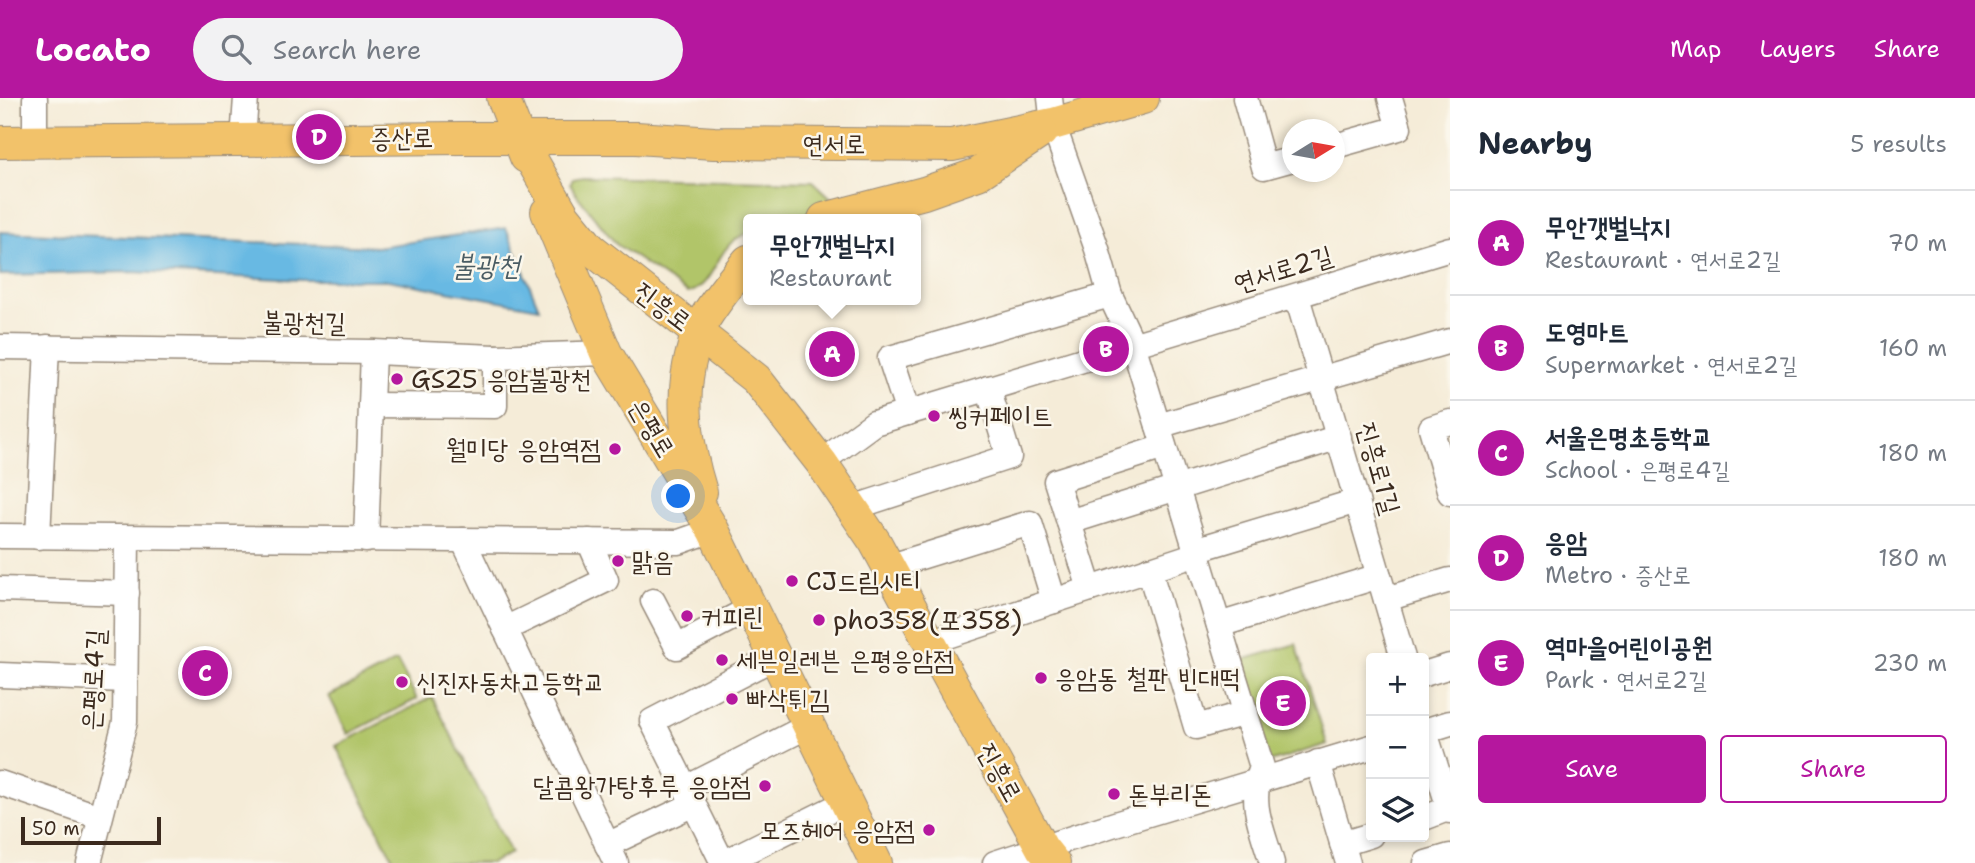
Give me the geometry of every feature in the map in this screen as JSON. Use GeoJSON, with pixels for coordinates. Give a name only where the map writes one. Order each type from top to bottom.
{"type":"FeatureCollection","features":[{"type":"Feature","properties":{"kind":"main road","name":"은평로"},"geometry":{"type":"LineString","coordinates":[[503,98],[606,353],[713,530],[876,863]]}},
{"type":"Feature","properties":{"kind":"main road","name":"연서로"},"geometry":{"type":"LineString","coordinates":[[519,138],[952,145],[1052,111],[1143,98]]}},
{"type":"Feature","properties":{"kind":"main road"},"geometry":{"type":"LineString","coordinates":[[843,214],[924,193],[978,174],[1052,111]]}},
{"type":"Feature","properties":{"kind":"main road","name":"증산로"},"geometry":{"type":"LineString","coordinates":[[0,142],[519,138]]}},
{"type":"Feature","properties":{"kind":"main road","name":"진흥로"},"geometry":{"type":"LineString","coordinates":[[519,138],[564,216],[590,248],[756,379],[821,462],[888,567],[1048,856]]}},
{"type":"Feature","properties":{"kind":"main road"},"geometry":{"type":"LineString","coordinates":[[713,530],[694,469],[684,403],[686,374],[697,332],[743,268]]}},
{"type":"Feature","properties":{"kind":"street"},"geometry":{"type":"LineString","coordinates":[[35,98],[35,141]]}},
{"type":"Feature","properties":{"kind":"street"},"geometry":{"type":"LineString","coordinates":[[243,140],[246,98]]}},
{"type":"Feature","properties":{"kind":"street"},"geometry":{"type":"LineString","coordinates":[[1245,98],[1264,167],[1282,162]]}},
{"type":"Feature","properties":{"kind":"street"},"geometry":{"type":"LineString","coordinates":[[1345,143],[1399,128],[1390,98]]}},
{"type":"Feature","properties":{"kind":"street"},"geometry":{"type":"LineString","coordinates":[[1052,111],[1110,295],[1133,344],[1262,767],[1256,780],[1254,802],[1272,863]]}},
{"type":"Feature","properties":{"kind":"street","name":"연서로2길"},"geometry":{"type":"LineString","coordinates":[[988,388],[1450,250]]}},
{"type":"Feature","properties":{"kind":"street"},"geometry":{"type":"LineString","coordinates":[[908,413],[891,358],[1110,295]]}},
{"type":"Feature","properties":{"kind":"street","name":"진흥로1길"},"geometry":{"type":"LineString","coordinates":[[1291,299],[1300,307],[1402,653]]}},
{"type":"Feature","properties":{"kind":"street"},"geometry":{"type":"LineString","coordinates":[[1090,589],[1056,481],[1161,437],[1321,377],[1450,341]]}},
{"type":"Feature","properties":{"kind":"street","name":"불광천길"},"geometry":{"type":"LineString","coordinates":[[0,347],[373,352],[495,357],[606,353]]}},
{"type":"Feature","properties":{"kind":"street"},"geometry":{"type":"LineString","coordinates":[[38,537],[47,347]]}},
{"type":"Feature","properties":{"kind":"street"},"geometry":{"type":"LineString","coordinates":[[366,540],[373,352]]}},
{"type":"Feature","properties":{"kind":"street"},"geometry":{"type":"LineString","coordinates":[[371,405],[495,406],[495,357]]}},
{"type":"Feature","properties":{"kind":"street"},"geometry":{"type":"LineString","coordinates":[[821,462],[874,423],[988,388],[1009,457],[852,508]]}},
{"type":"Feature","properties":{"kind":"street"},"geometry":{"type":"LineString","coordinates":[[1450,422],[1431,428],[1450,493]]}},
{"type":"Feature","properties":{"kind":"street"},"geometry":{"type":"LineString","coordinates":[[1069,522],[1339,437]]}},
{"type":"Feature","properties":{"kind":"street"},"geometry":{"type":"LineString","coordinates":[[929,642],[1197,554],[1205,547],[1357,501]]}},
{"type":"Feature","properties":{"kind":"street"},"geometry":{"type":"LineString","coordinates":[[888,567],[1030,523],[1054,601]]}},
{"type":"Feature","properties":{"kind":"street"},"geometry":{"type":"LineString","coordinates":[[0,536],[679,542],[713,530]]}},
{"type":"Feature","properties":{"kind":"street","name":"은평로4길"},"geometry":{"type":"LineString","coordinates":[[89,863],[125,722],[127,538]]}},
{"type":"Feature","properties":{"kind":"street"},"geometry":{"type":"LineString","coordinates":[[463,540],[612,854],[690,796],[808,726]]}},
{"type":"Feature","properties":{"kind":"street"},"geometry":{"type":"LineString","coordinates":[[505,629],[606,580],[589,541]]}},
{"type":"Feature","properties":{"kind":"street"},"geometry":{"type":"LineString","coordinates":[[1149,569],[1196,727],[1246,713]]}},
{"type":"Feature","properties":{"kind":"street"},"geometry":{"type":"LineString","coordinates":[[1219,625],[1383,588],[1450,580]]}},
{"type":"Feature","properties":{"kind":"street"},"geometry":{"type":"LineString","coordinates":[[0,589],[127,593]]}},
{"type":"Feature","properties":{"kind":"street"},"geometry":{"type":"LineString","coordinates":[[653,601],[677,647],[751,608]]}},
{"type":"Feature","properties":{"kind":"street"},"geometry":{"type":"LineString","coordinates":[[775,657],[652,721],[723,863],[846,802]]}},
{"type":"Feature","properties":{"kind":"street"},"geometry":{"type":"LineString","coordinates":[[1429,672],[1450,666]]}},
{"type":"Feature","properties":{"kind":"street"},"geometry":{"type":"LineString","coordinates":[[0,675],[125,680]]}},
{"type":"Feature","properties":{"kind":"street"},"geometry":{"type":"LineString","coordinates":[[1429,729],[1450,723]]}},
{"type":"Feature","properties":{"kind":"street"},"geometry":{"type":"LineString","coordinates":[[1429,745],[1450,809],[1429,816]]}},
{"type":"Feature","properties":{"kind":"street"},"geometry":{"type":"LineString","coordinates":[[995,863],[1048,856],[1256,780],[1366,748]]}},
{"type":"Feature","properties":{"kind":"street"},"geometry":{"type":"LineString","coordinates":[[1318,762],[1345,853],[1366,838]]}},
{"type":"Feature","properties":{"kind":"street"},"geometry":{"type":"LineString","coordinates":[[0,783],[100,817]]}},
{"type":"Feature","properties":{"kind":"street"},"geometry":{"type":"LineString","coordinates":[[1426,863],[1450,856]]}},
{"type":"Feature","properties":{"kind":"green space"},"geometry":{"type":"Polygon","coordinates":[[[582,176],[813,181],[831,198],[824,209],[804,214],[743,214],[743,236],[727,247],[703,284],[688,293],[616,244],[575,193],[570,184],[572,178],[582,176]]]}},
{"type":"Feature","properties":{"kind":"green space"},"geometry":{"type":"Polygon","coordinates":[[[1296,644],[1327,744],[1270,762],[1239,661],[1296,644]]]}},
{"type":"Feature","properties":{"kind":"green space"},"geometry":{"type":"Polygon","coordinates":[[[397,661],[417,699],[348,734],[329,696],[397,661]]]}},
{"type":"Feature","properties":{"kind":"green space"},"geometry":{"type":"Polygon","coordinates":[[[432,697],[511,853],[491,863],[395,863],[336,746],[432,697]]]}},
{"type":"Feature","properties":{"kind":"water","name":"불광천"},"geometry":{"type":"Polygon","coordinates":[[[506,228],[539,308],[388,280],[303,280],[131,272],[0,275],[0,232],[377,247],[506,228]]]}},
{"type":"Feature","properties":{"kind":"place","name":"응암"},"geometry":{"type":"Point","coordinates":[319,137]}},
{"type":"Feature","properties":{"kind":"place","name":"도영마트"},"geometry":{"type":"Point","coordinates":[1106,349]}},
{"type":"Feature","properties":{"kind":"place","name":"무안갯벌낙지"},"geometry":{"type":"Point","coordinates":[832,354]}},
{"type":"Feature","properties":{"kind":"place","name":"GS25 응암불광천"},"geometry":{"type":"Point","coordinates":[397,379]}},
{"type":"Feature","properties":{"kind":"place","name":"씽커페이트"},"geometry":{"type":"Point","coordinates":[934,416]}},
{"type":"Feature","properties":{"kind":"place","name":"월미당 응암역점"},"geometry":{"type":"Point","coordinates":[615,449]}},
{"type":"Feature","properties":{"kind":"place","name":"맑음"},"geometry":{"type":"Point","coordinates":[618,561]}},
{"type":"Feature","properties":{"kind":"place","name":"CJ드림시티"},"geometry":{"type":"Point","coordinates":[792,581]}},
{"type":"Feature","properties":{"kind":"place","name":"커피린"},"geometry":{"type":"Point","coordinates":[687,616]}},
{"type":"Feature","properties":{"kind":"place","name":"pho358(포358)"},"geometry":{"type":"Point","coordinates":[819,620]}},
{"type":"Feature","properties":{"kind":"place","name":"세븐일레븐 은평응암점"},"geometry":{"type":"Point","coordinates":[722,660]}},
{"type":"Feature","properties":{"kind":"place","name":"서울은명초등학교"},"geometry":{"type":"Point","coordinates":[205,673]}},
{"type":"Feature","properties":{"kind":"place","name":"응암동 철판 빈대떡"},"geometry":{"type":"Point","coordinates":[1041,678]}},
{"type":"Feature","properties":{"kind":"place","name":"신진자동차고등학교"},"geometry":{"type":"Point","coordinates":[402,682]}},
{"type":"Feature","properties":{"kind":"place","name":"빠삭튀김"},"geometry":{"type":"Point","coordinates":[732,699]}},
{"type":"Feature","properties":{"kind":"place","name":"역마을어린이공원"},"geometry":{"type":"Point","coordinates":[1283,703]}},
{"type":"Feature","properties":{"kind":"place","name":"달콤왕가탕후루 응암점"},"geometry":{"type":"Point","coordinates":[765,786]}},
{"type":"Feature","properties":{"kind":"place","name":"돈부리돈"},"geometry":{"type":"Point","coordinates":[1114,794]}},
{"type":"Feature","properties":{"kind":"place","name":"모즈헤어 응암점"},"geometry":{"type":"Point","coordinates":[929,830]}}]}
